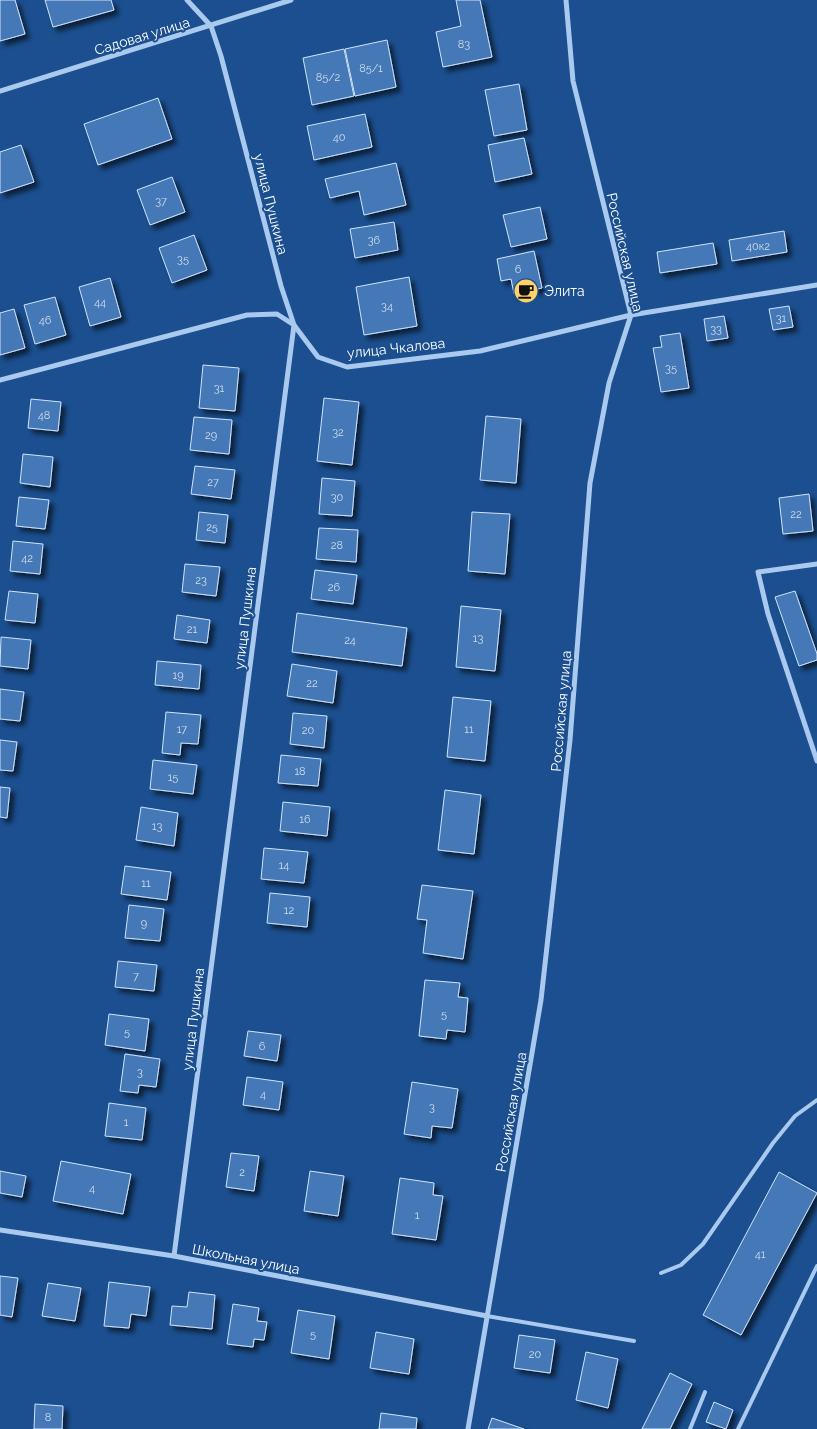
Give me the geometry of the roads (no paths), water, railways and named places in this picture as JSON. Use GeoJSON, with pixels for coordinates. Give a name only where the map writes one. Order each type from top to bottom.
{"type":"FeatureCollection","features":[{"type":"Feature","properties":{"kind":"street","name":"улица Пушкина"},"geometry":{"type":"LineString","coordinates":[[174,1256],[294,325],[281,286],[212,26],[188,0]]}},
{"type":"Feature","properties":{"kind":"street","name":"Садовая улица"},"geometry":{"type":"LineString","coordinates":[[0,91],[291,0]]}},
{"type":"Feature","properties":{"kind":"street","name":"Российская улица"},"geometry":{"type":"LineString","coordinates":[[468,1429],[541,1000],[570,740],[590,483],[609,383],[631,315],[573,81],[566,0]]}},
{"type":"Feature","properties":{"kind":"street","name":"улица Чкалова"},"geometry":{"type":"LineString","coordinates":[[0,380],[247,315],[277,314],[294,325],[318,357],[347,367],[480,351],[631,315],[817,285]]}},
{"type":"Feature","properties":{"kind":"street"},"geometry":{"type":"LineString","coordinates":[[817,564],[758,572],[768,614],[817,761]]}},
{"type":"Feature","properties":{"kind":"street","name":"Школьная улица"},"geometry":{"type":"LineString","coordinates":[[0,1230],[174,1256],[487,1316]]}},
{"type":"Feature","properties":{"kind":"lane"},"geometry":{"type":"LineString","coordinates":[[661,1272],[681,1265],[702,1244],[773,1143],[795,1116],[817,1100]]}},
{"type":"Feature","properties":{"kind":"lane"},"geometry":{"type":"LineString","coordinates":[[738,1429],[817,1266]]}},
{"type":"Feature","properties":{"kind":"lane"},"geometry":{"type":"LineString","coordinates":[[487,1316],[634,1341]]}},
{"type":"Feature","properties":{"kind":"lane"},"geometry":{"type":"LineString","coordinates":[[690,1429],[704,1392]]}},
{"type":"Feature","properties":{"kind":"place","name":"Элита"},"geometry":{"type":"Point","coordinates":[526,291]}}]}
